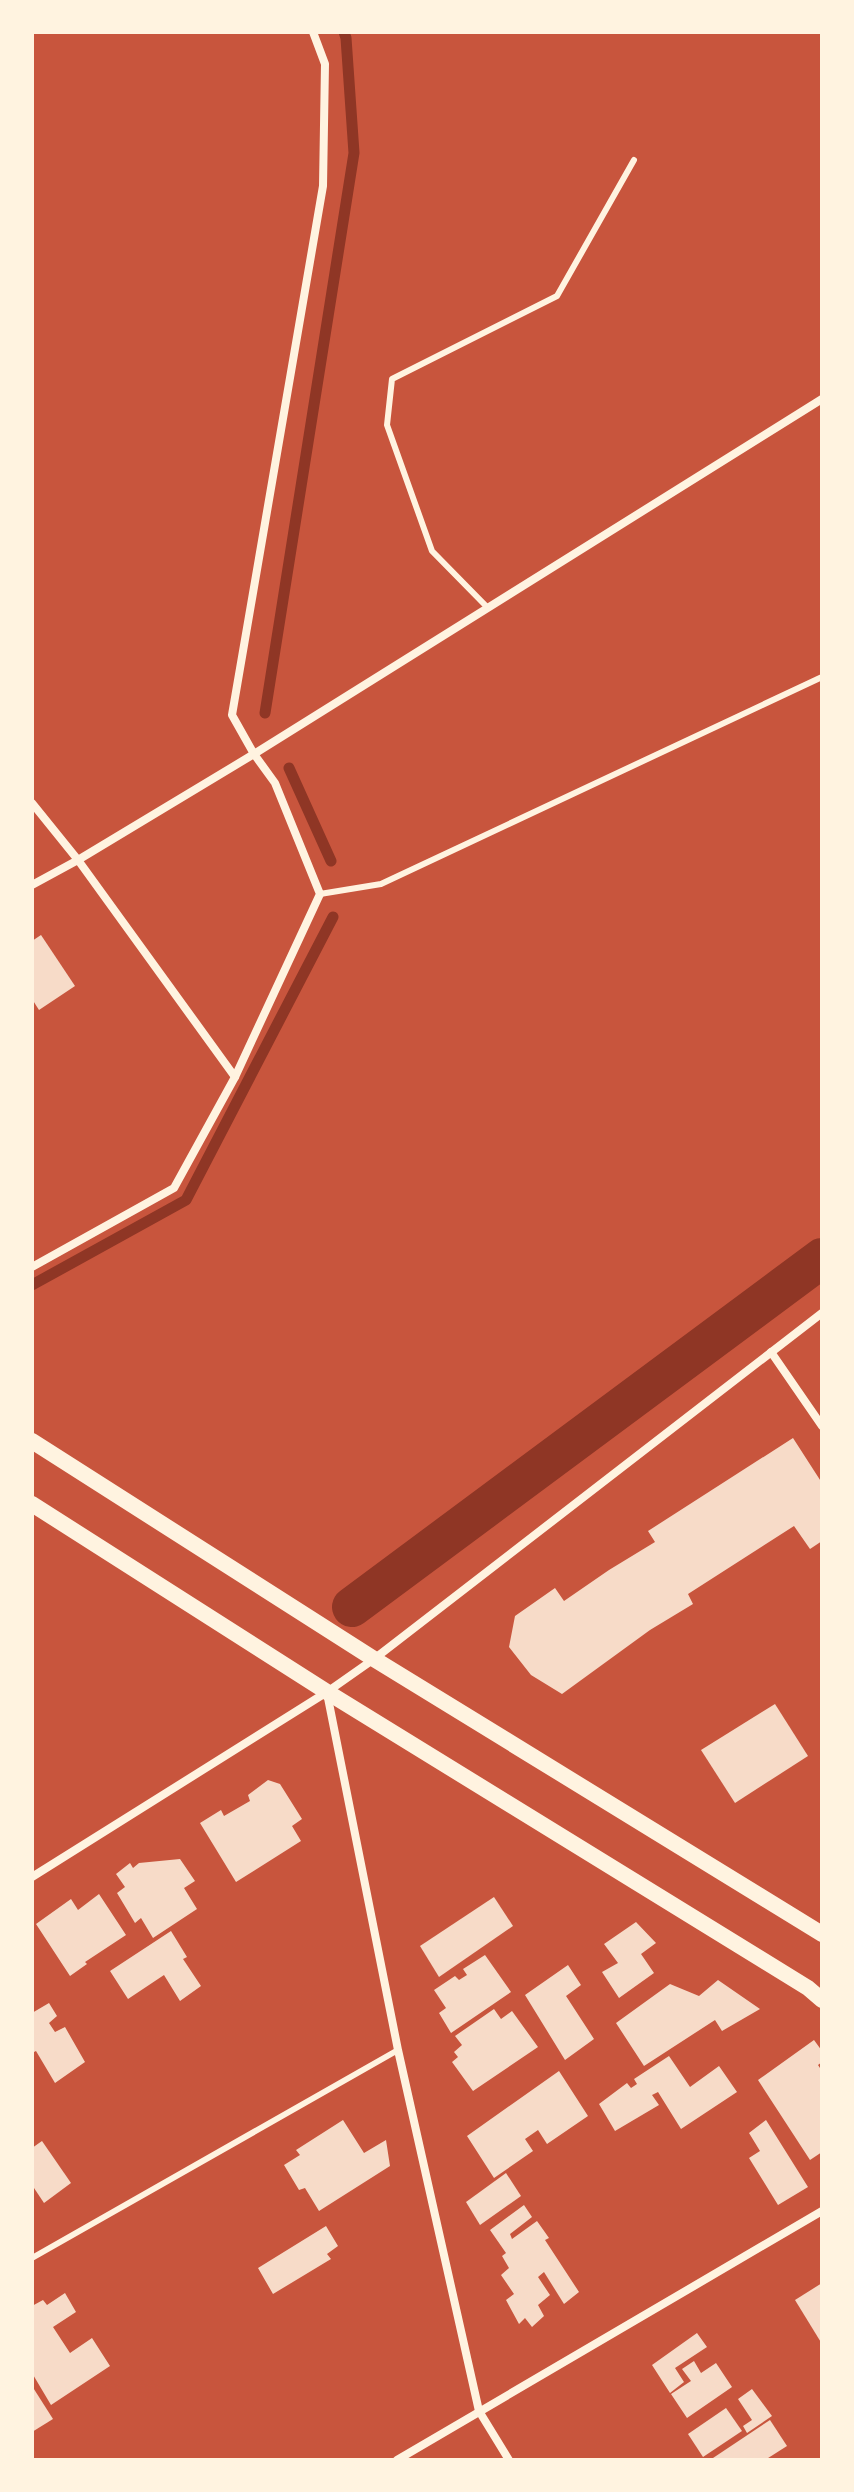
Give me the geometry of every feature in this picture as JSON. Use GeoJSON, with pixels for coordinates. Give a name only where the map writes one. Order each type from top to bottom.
{"type":"FeatureCollection","features":[{"type":"Feature","properties":{"kind":"main road"},"geometry":{"type":"LineString","coordinates":[[32,1441],[374,1659],[822,1934]]}},
{"type":"Feature","properties":{"kind":"main road"},"geometry":{"type":"LineString","coordinates":[[32,1504],[327,1692],[808,1988],[822,2000]]}},
{"type":"Feature","properties":{"kind":"street"},"geometry":{"type":"LineString","coordinates":[[32,1267],[174,1188],[235,1077],[320,894],[275,783],[232,715],[323,186],[325,64],[313,32]]}},
{"type":"Feature","properties":{"kind":"street"},"geometry":{"type":"LineString","coordinates":[[32,885],[254,754],[822,399]]}},
{"type":"Feature","properties":{"kind":"street"},"geometry":{"type":"LineString","coordinates":[[32,803],[78,860],[235,1077]]}},
{"type":"Feature","properties":{"kind":"street"},"geometry":{"type":"LineString","coordinates":[[32,1877],[327,1692],[374,1659],[822,1313]]}},
{"type":"Feature","properties":{"kind":"street"},"geometry":{"type":"LineString","coordinates":[[771,1352],[822,1426]]}},
{"type":"Feature","properties":{"kind":"street"},"geometry":{"type":"LineString","coordinates":[[327,1692],[398,2050],[479,2411],[509,2460]]}},
{"type":"Feature","properties":{"kind":"street"},"geometry":{"type":"LineString","coordinates":[[397,2460],[822,2211]]}},
{"type":"Feature","properties":{"kind":"lane"},"geometry":{"type":"LineString","coordinates":[[488,608],[432,551],[387,425],[392,379],[557,296],[634,160]]}},
{"type":"Feature","properties":{"kind":"lane"},"geometry":{"type":"LineString","coordinates":[[320,894],[381,884],[822,677]]}},
{"type":"Feature","properties":{"kind":"lane"},"geometry":{"type":"LineString","coordinates":[[32,2258],[398,2050]]}},
{"type":"Feature","properties":{"kind":"building"},"geometry":{"type":"Polygon","coordinates":[[[41,935],[75,986],[39,1010],[32,999],[32,941],[41,935]]]}},
{"type":"Feature","properties":{"kind":"building"},"geometry":{"type":"Polygon","coordinates":[[[793,1438],[822,1483],[822,1541],[810,1549],[794,1526],[688,1594],[693,1604],[650,1630],[562,1694],[531,1675],[509,1647],[515,1616],[555,1588],[564,1601],[655,1542],[648,1531],[793,1438]]]}},
{"type":"Feature","properties":{"kind":"building"},"geometry":{"type":"Polygon","coordinates":[[[775,1704],[808,1756],[735,1803],[701,1750],[775,1704]]]}},
{"type":"Feature","properties":{"kind":"building"},"geometry":{"type":"Polygon","coordinates":[[[268,1780],[280,1784],[302,1819],[292,1826],[301,1841],[236,1882],[200,1823],[221,1810],[224,1816],[250,1801],[248,1795],[268,1780]]]}},
{"type":"Feature","properties":{"kind":"building"},"geometry":{"type":"Polygon","coordinates":[[[180,1859],[195,1881],[184,1888],[197,1909],[153,1938],[141,1918],[135,1923],[117,1893],[125,1887],[116,1874],[130,1863],[133,1868],[139,1863],[180,1859]]]}},
{"type":"Feature","properties":{"kind":"building"},"geometry":{"type":"Polygon","coordinates":[[[99,1894],[126,1935],[85,1962],[87,1964],[70,1976],[36,1924],[71,1899],[78,1910],[99,1894]]]}},
{"type":"Feature","properties":{"kind":"building"},"geometry":{"type":"Polygon","coordinates":[[[494,1897],[513,1926],[439,1977],[420,1946],[494,1897]]]}},
{"type":"Feature","properties":{"kind":"building"},"geometry":{"type":"Polygon","coordinates":[[[636,1922],[656,1943],[641,1954],[654,1973],[619,1998],[602,1972],[618,1963],[604,1944],[636,1922]]]}},
{"type":"Feature","properties":{"kind":"building"},"geometry":{"type":"Polygon","coordinates":[[[171,1931],[187,1957],[183,1959],[201,1986],[180,2001],[164,1975],[128,1999],[110,1971],[171,1931]]]}},
{"type":"Feature","properties":{"kind":"building"},"geometry":{"type":"Polygon","coordinates":[[[485,1955],[511,1992],[451,2033],[439,2013],[446,2008],[434,1990],[455,1976],[459,1980],[467,1975],[463,1969],[485,1955]]]}},
{"type":"Feature","properties":{"kind":"building"},"geometry":{"type":"Polygon","coordinates":[[[568,1965],[581,1985],[566,1996],[594,2039],[565,2060],[525,1995],[568,1965]]]}},
{"type":"Feature","properties":{"kind":"building"},"geometry":{"type":"Polygon","coordinates":[[[718,1980],[760,2009],[722,2031],[715,2020],[644,2066],[616,2023],[670,1984],[699,1996],[718,1980]]]}},
{"type":"Feature","properties":{"kind":"building"},"geometry":{"type":"Polygon","coordinates":[[[49,2003],[57,2016],[49,2023],[55,2032],[65,2027],[85,2062],[55,2083],[36,2051],[32,2053],[32,2013],[49,2003]]]}},
{"type":"Feature","properties":{"kind":"building"},"geometry":{"type":"Polygon","coordinates":[[[494,2009],[501,2019],[512,2011],[538,2047],[473,2091],[452,2062],[458,2057],[454,2052],[462,2045],[455,2036],[494,2009]]]}},
{"type":"Feature","properties":{"kind":"building"},"geometry":{"type":"Polygon","coordinates":[[[814,2040],[822,2051],[822,2062],[818,2065],[822,2071],[822,2152],[810,2160],[758,2080],[814,2040]]]}},
{"type":"Feature","properties":{"kind":"building"},"geometry":{"type":"Polygon","coordinates":[[[669,2056],[690,2087],[719,2066],[737,2092],[681,2129],[658,2092],[652,2095],[659,2105],[615,2131],[599,2104],[627,2083],[631,2088],[637,2084],[634,2079],[669,2056]]]}},
{"type":"Feature","properties":{"kind":"building"},"geometry":{"type":"Polygon","coordinates":[[[559,2071],[588,2116],[547,2144],[538,2130],[525,2139],[533,2151],[494,2178],[467,2136],[559,2071]]]}},
{"type":"Feature","properties":{"kind":"building"},"geometry":{"type":"Polygon","coordinates":[[[343,2120],[364,2153],[386,2140],[390,2166],[319,2211],[305,2188],[299,2190],[284,2165],[300,2155],[296,2150],[343,2120]]]}},
{"type":"Feature","properties":{"kind":"building"},"geometry":{"type":"Polygon","coordinates":[[[766,2120],[808,2187],[778,2205],[749,2158],[760,2151],[749,2133],[766,2120]]]}},
{"type":"Feature","properties":{"kind":"building"},"geometry":{"type":"Polygon","coordinates":[[[42,2141],[71,2183],[44,2203],[32,2185],[32,2148],[42,2141]]]}},
{"type":"Feature","properties":{"kind":"building"},"geometry":{"type":"Polygon","coordinates":[[[506,2173],[521,2196],[480,2225],[466,2202],[506,2173]]]}},
{"type":"Feature","properties":{"kind":"building"},"geometry":{"type":"Polygon","coordinates":[[[524,2205],[532,2217],[510,2234],[512,2239],[537,2221],[549,2238],[545,2240],[579,2292],[564,2304],[544,2272],[538,2277],[550,2295],[538,2305],[544,2316],[532,2327],[525,2318],[519,2324],[506,2300],[514,2294],[501,2275],[509,2268],[502,2256],[506,2253],[490,2230],[524,2205]]]}},
{"type":"Feature","properties":{"kind":"building"},"geometry":{"type":"Polygon","coordinates":[[[326,2226],[338,2246],[327,2254],[331,2259],[273,2294],[258,2268],[326,2226]]]}},
{"type":"Feature","properties":{"kind":"building"},"geometry":{"type":"Polygon","coordinates":[[[822,2283],[822,2344],[795,2300],[822,2283]]]}},
{"type":"Feature","properties":{"kind":"building"},"geometry":{"type":"Polygon","coordinates":[[[65,2293],[76,2312],[53,2327],[70,2353],[92,2338],[110,2366],[51,2405],[32,2373],[32,2306],[43,2300],[47,2305],[65,2293]]]}},
{"type":"Feature","properties":{"kind":"building"},"geometry":{"type":"Polygon","coordinates":[[[697,2333],[707,2347],[675,2368],[684,2382],[670,2393],[652,2365],[697,2333]]]}},
{"type":"Feature","properties":{"kind":"building"},"geometry":{"type":"Polygon","coordinates":[[[694,2361],[701,2373],[716,2363],[732,2387],[687,2418],[671,2394],[691,2381],[682,2369],[694,2361]]]}},
{"type":"Feature","properties":{"kind":"building"},"geometry":{"type":"Polygon","coordinates":[[[32,2386],[53,2419],[32,2432],[32,2386]]]}},
{"type":"Feature","properties":{"kind":"building"},"geometry":{"type":"Polygon","coordinates":[[[752,2389],[772,2416],[747,2433],[743,2426],[752,2420],[738,2399],[752,2389]]]}},
{"type":"Feature","properties":{"kind":"building"},"geometry":{"type":"Polygon","coordinates":[[[726,2408],[742,2431],[703,2457],[688,2434],[726,2408]]]}},
{"type":"Feature","properties":{"kind":"building"},"geometry":{"type":"Polygon","coordinates":[[[770,2420],[787,2446],[765,2460],[710,2460],[770,2420]]]}},
{"type":"Feature","properties":{"kind":"waterway"},"geometry":{"type":"LineString","coordinates":[[265,713],[354,153],[344,32]]}},
{"type":"Feature","properties":{"kind":"waterway"},"geometry":{"type":"LineString","coordinates":[[289,768],[331,861]]}},
{"type":"Feature","properties":{"kind":"waterway"},"geometry":{"type":"LineString","coordinates":[[32,1285],[186,1200],[333,917]]}},
{"type":"Feature","properties":{"kind":"waterway"},"geometry":{"type":"LineString","coordinates":[[352,1607],[822,1258]]}}]}
